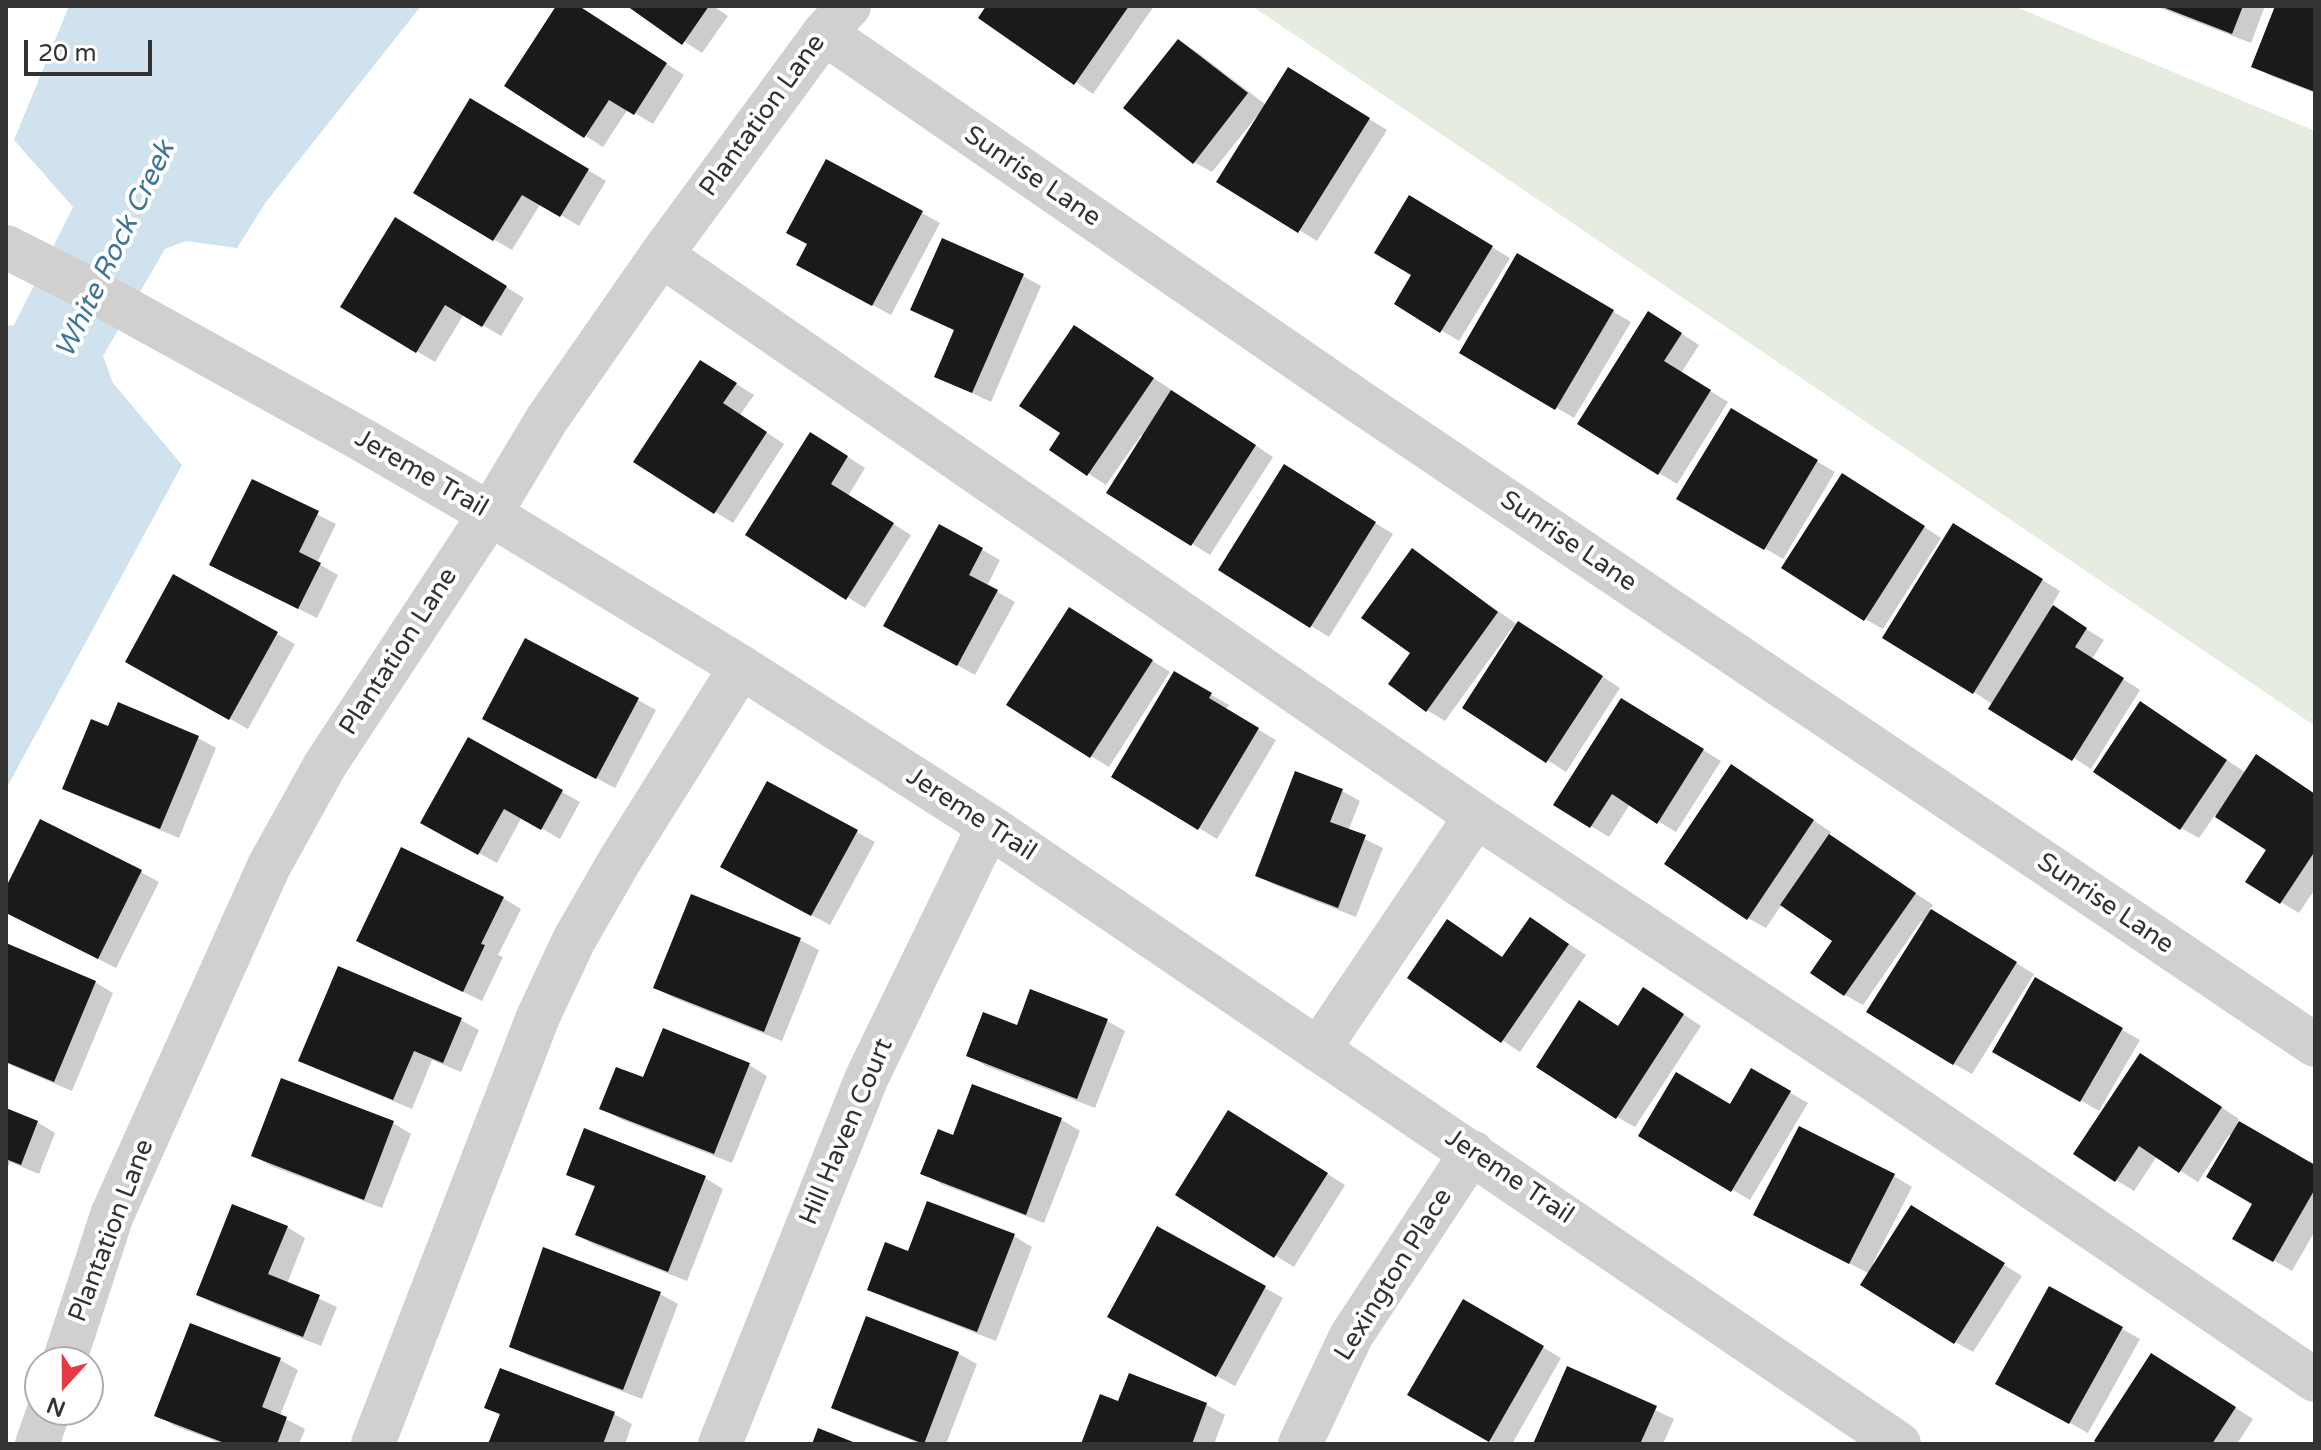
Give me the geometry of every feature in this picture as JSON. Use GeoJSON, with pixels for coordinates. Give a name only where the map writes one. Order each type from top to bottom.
{"type":"FeatureCollection","features":[{"type":"Feature","properties":{"kind":"street","name":"Plantation Lane"},"geometry":{"type":"LineString","coordinates":[[69,1346],[112,1215],[269,866],[325,765],[490,514],[547,419],[661,255],[837,19]]}},
{"type":"Feature","properties":{"kind":"street","name":"Sunrise Lane"},"geometry":{"type":"LineString","coordinates":[[837,19],[1380,416],[2315,1045]]}},
{"type":"Feature","properties":{"kind":"street","name":"Jereme Trail"},"geometry":{"type":"LineString","coordinates":[[13,250],[177,336],[490,514],[741,667],[989,826],[1899,1444]]}},
{"type":"Feature","properties":{"kind":"street"},"geometry":{"type":"LineString","coordinates":[[661,255],[1476,816],[1870,1077],[2315,1380]]}},
{"type":"Feature","properties":{"kind":"street"},"geometry":{"type":"LineString","coordinates":[[373,1444],[538,1017],[574,940],[620,860],[741,667]]}},
{"type":"Feature","properties":{"kind":"street"},"geometry":{"type":"LineString","coordinates":[[1318,1050],[1476,816]]}},
{"type":"Feature","properties":{"kind":"street","name":"Hill Haven Court"},"geometry":{"type":"LineString","coordinates":[[720,1444],[867,1077],[989,826]]}},
{"type":"Feature","properties":{"kind":"street","name":"Lexington Place"},"geometry":{"type":"LineString","coordinates":[[1300,1444],[1351,1336],[1472,1152]]}},
{"type":"Feature","properties":{"kind":"shaded area"},"geometry":{"type":"Polygon","coordinates":[[[1252,6],[2014,6],[2315,131],[2315,726],[1252,6]]]}},
{"type":"Feature","properties":{"kind":"water","name":"White Rock Creek"},"geometry":{"type":"Polygon","coordinates":[[[69,6],[421,6],[266,202],[237,248],[186,241],[165,249],[103,356],[113,383],[182,465],[6,789],[6,326],[14,325],[73,207],[14,140],[69,6]]]}},
{"type":"Feature","properties":{"kind":"building"},"geometry":{"type":"Polygon","coordinates":[[[556,6],[579,6],[667,63],[634,115],[609,100],[584,138],[504,86],[556,6]]]}},
{"type":"Feature","properties":{"kind":"building"},"geometry":{"type":"Polygon","coordinates":[[[627,6],[709,6],[682,45],[627,6]]]}},
{"type":"Feature","properties":{"kind":"building"},"geometry":{"type":"Polygon","coordinates":[[[986,6],[1129,6],[1074,85],[978,18],[986,6]]]}},
{"type":"Feature","properties":{"kind":"building"},"geometry":{"type":"Polygon","coordinates":[[[2160,6],[2243,6],[2232,34],[2160,6]]]}},
{"type":"Feature","properties":{"kind":"building"},"geometry":{"type":"Polygon","coordinates":[[[2275,6],[2315,6],[2315,92],[2251,67],[2275,6]]]}},
{"type":"Feature","properties":{"kind":"building"},"geometry":{"type":"Polygon","coordinates":[[[1178,39],[1248,93],[1193,164],[1123,108],[1178,39]]]}},
{"type":"Feature","properties":{"kind":"building"},"geometry":{"type":"Polygon","coordinates":[[[1288,67],[1370,118],[1298,233],[1216,182],[1288,67]]]}},
{"type":"Feature","properties":{"kind":"building"},"geometry":{"type":"Polygon","coordinates":[[[470,98],[589,169],[560,217],[522,195],[493,241],[413,193],[470,98]]]}},
{"type":"Feature","properties":{"kind":"building"},"geometry":{"type":"Polygon","coordinates":[[[826,159],[923,211],[872,306],[796,265],[807,244],[786,233],[826,159]]]}},
{"type":"Feature","properties":{"kind":"building"},"geometry":{"type":"Polygon","coordinates":[[[1409,195],[1493,246],[1440,333],[1394,304],[1411,275],[1374,253],[1409,195]]]}},
{"type":"Feature","properties":{"kind":"building"},"geometry":{"type":"Polygon","coordinates":[[[395,217],[507,286],[482,327],[445,305],[416,353],[340,307],[395,217]]]}},
{"type":"Feature","properties":{"kind":"building"},"geometry":{"type":"Polygon","coordinates":[[[942,238],[1024,274],[972,393],[934,377],[954,330],[910,310],[942,238]]]}},
{"type":"Feature","properties":{"kind":"building"},"geometry":{"type":"Polygon","coordinates":[[[1517,253],[1614,310],[1555,410],[1459,353],[1517,253]]]}},
{"type":"Feature","properties":{"kind":"building"},"geometry":{"type":"Polygon","coordinates":[[[1648,311],[1682,333],[1664,361],[1711,390],[1658,475],[1577,424],[1648,311]]]}},
{"type":"Feature","properties":{"kind":"building"},"geometry":{"type":"Polygon","coordinates":[[[1074,325],[1154,378],[1087,476],[1049,450],[1060,433],[1019,406],[1074,325]]]}},
{"type":"Feature","properties":{"kind":"building"},"geometry":{"type":"Polygon","coordinates":[[[700,360],[737,383],[723,403],[767,432],[714,514],[633,462],[700,360]]]}},
{"type":"Feature","properties":{"kind":"building"},"geometry":{"type":"Polygon","coordinates":[[[1171,390],[1256,445],[1191,546],[1106,493],[1171,390]]]}},
{"type":"Feature","properties":{"kind":"building"},"geometry":{"type":"Polygon","coordinates":[[[1731,408],[1818,460],[1764,550],[1676,499],[1731,408]]]}},
{"type":"Feature","properties":{"kind":"building"},"geometry":{"type":"Polygon","coordinates":[[[810,432],[848,456],[831,484],[894,523],[846,600],[745,535],[810,432]]]}},
{"type":"Feature","properties":{"kind":"building"},"geometry":{"type":"Polygon","coordinates":[[[1284,464],[1376,522],[1310,628],[1218,570],[1284,464]]]}},
{"type":"Feature","properties":{"kind":"building"},"geometry":{"type":"Polygon","coordinates":[[[1842,473],[1925,526],[1864,621],[1781,568],[1842,473]]]}},
{"type":"Feature","properties":{"kind":"building"},"geometry":{"type":"Polygon","coordinates":[[[252,479],[319,511],[299,552],[321,563],[298,609],[209,565],[252,479]]]}},
{"type":"Feature","properties":{"kind":"building"},"geometry":{"type":"Polygon","coordinates":[[[1953,523],[2043,579],[1973,694],[1882,638],[1953,523]]]}},
{"type":"Feature","properties":{"kind":"building"},"geometry":{"type":"Polygon","coordinates":[[[939,524],[983,548],[969,575],[998,590],[957,666],[883,626],[939,524]]]}},
{"type":"Feature","properties":{"kind":"building"},"geometry":{"type":"Polygon","coordinates":[[[1412,548],[1498,612],[1426,712],[1388,684],[1410,653],[1361,618],[1412,548]]]}},
{"type":"Feature","properties":{"kind":"building"},"geometry":{"type":"Polygon","coordinates":[[[173,574],[278,632],[229,720],[125,662],[173,574]]]}},
{"type":"Feature","properties":{"kind":"building"},"geometry":{"type":"Polygon","coordinates":[[[2053,605],[2087,628],[2075,647],[2124,678],[2072,761],[1988,709],[2053,605]]]}},
{"type":"Feature","properties":{"kind":"building"},"geometry":{"type":"Polygon","coordinates":[[[1069,607],[1153,660],[1090,758],[1006,705],[1069,607]]]}},
{"type":"Feature","properties":{"kind":"building"},"geometry":{"type":"Polygon","coordinates":[[[1518,621],[1603,676],[1546,763],[1462,708],[1518,621]]]}},
{"type":"Feature","properties":{"kind":"building"},"geometry":{"type":"Polygon","coordinates":[[[525,638],[639,698],[596,779],[482,719],[525,638]]]}},
{"type":"Feature","properties":{"kind":"building"},"geometry":{"type":"Polygon","coordinates":[[[1174,671],[1212,693],[1209,698],[1259,728],[1198,830],[1111,777],[1174,671]]]}},
{"type":"Feature","properties":{"kind":"building"},"geometry":{"type":"Polygon","coordinates":[[[1621,698],[1704,749],[1657,824],[1612,794],[1590,828],[1553,805],[1621,698]]]}},
{"type":"Feature","properties":{"kind":"building"},"geometry":{"type":"Polygon","coordinates":[[[2140,701],[2227,760],[2180,830],[2093,772],[2140,701]]]}},
{"type":"Feature","properties":{"kind":"building"},"geometry":{"type":"Polygon","coordinates":[[[118,702],[199,736],[160,829],[62,789],[91,719],[108,726],[118,702]]]}},
{"type":"Feature","properties":{"kind":"building"},"geometry":{"type":"Polygon","coordinates":[[[468,737],[563,790],[541,830],[504,809],[478,855],[420,823],[468,737]]]}},
{"type":"Feature","properties":{"kind":"building"},"geometry":{"type":"Polygon","coordinates":[[[2256,754],[2315,794],[2315,851],[2280,904],[2245,882],[2266,850],[2215,817],[2256,754]]]}},
{"type":"Feature","properties":{"kind":"building"},"geometry":{"type":"Polygon","coordinates":[[[1731,764],[1814,820],[1747,920],[1664,864],[1731,764]]]}},
{"type":"Feature","properties":{"kind":"building"},"geometry":{"type":"Polygon","coordinates":[[[1295,771],[1343,789],[1330,822],[1366,835],[1338,908],[1255,876],[1295,771]]]}},
{"type":"Feature","properties":{"kind":"building"},"geometry":{"type":"Polygon","coordinates":[[[767,781],[858,830],[811,916],[720,867],[767,781]]]}},
{"type":"Feature","properties":{"kind":"building"},"geometry":{"type":"Polygon","coordinates":[[[40,819],[142,870],[98,959],[6,913],[6,887],[40,819]]]}},
{"type":"Feature","properties":{"kind":"building"},"geometry":{"type":"Polygon","coordinates":[[[1829,834],[1916,893],[1844,996],[1810,973],[1832,941],[1780,905],[1829,834]]]}},
{"type":"Feature","properties":{"kind":"building"},"geometry":{"type":"Polygon","coordinates":[[[401,847],[504,897],[481,944],[485,945],[463,992],[356,941],[401,847]]]}},
{"type":"Feature","properties":{"kind":"building"},"geometry":{"type":"Polygon","coordinates":[[[691,894],[801,938],[764,1032],[653,988],[691,894]]]}},
{"type":"Feature","properties":{"kind":"building"},"geometry":{"type":"Polygon","coordinates":[[[1931,909],[2017,962],[1953,1065],[1866,1012],[1931,909]]]}},
{"type":"Feature","properties":{"kind":"building"},"geometry":{"type":"Polygon","coordinates":[[[1530,917],[1569,944],[1501,1043],[1407,978],[1447,919],[1502,957],[1530,917]]]}},
{"type":"Feature","properties":{"kind":"building"},"geometry":{"type":"Polygon","coordinates":[[[6,943],[96,981],[54,1082],[6,1062],[6,943]]]}},
{"type":"Feature","properties":{"kind":"building"},"geometry":{"type":"Polygon","coordinates":[[[338,966],[462,1018],[443,1063],[414,1051],[393,1100],[298,1061],[338,966]]]}},
{"type":"Feature","properties":{"kind":"building"},"geometry":{"type":"Polygon","coordinates":[[[2035,977],[2123,1028],[2080,1102],[1992,1052],[2035,977]]]}},
{"type":"Feature","properties":{"kind":"building"},"geometry":{"type":"Polygon","coordinates":[[[1643,987],[1684,1014],[1616,1119],[1536,1067],[1579,1000],[1618,1026],[1643,987]]]}},
{"type":"Feature","properties":{"kind":"building"},"geometry":{"type":"Polygon","coordinates":[[[1030,989],[1108,1019],[1077,1099],[966,1056],[983,1012],[1017,1025],[1030,989]]]}},
{"type":"Feature","properties":{"kind":"building"},"geometry":{"type":"Polygon","coordinates":[[[663,1028],[750,1063],[714,1154],[599,1109],[616,1067],[643,1077],[663,1028]]]}},
{"type":"Feature","properties":{"kind":"building"},"geometry":{"type":"Polygon","coordinates":[[[2140,1053],[2222,1107],[2179,1173],[2139,1146],[2115,1182],[2073,1154],[2140,1053]]]}},
{"type":"Feature","properties":{"kind":"building"},"geometry":{"type":"Polygon","coordinates":[[[1751,1068],[1791,1091],[1731,1192],[1638,1136],[1676,1072],[1730,1104],[1751,1068]]]}},
{"type":"Feature","properties":{"kind":"building"},"geometry":{"type":"Polygon","coordinates":[[[281,1078],[394,1121],[364,1200],[251,1156],[281,1078]]]}},
{"type":"Feature","properties":{"kind":"building"},"geometry":{"type":"Polygon","coordinates":[[[972,1084],[1062,1118],[1026,1215],[920,1174],[938,1129],[953,1135],[972,1084]]]}},
{"type":"Feature","properties":{"kind":"building"},"geometry":{"type":"Polygon","coordinates":[[[6,1108],[38,1121],[21,1165],[6,1159],[6,1108]]]}},
{"type":"Feature","properties":{"kind":"building"},"geometry":{"type":"Polygon","coordinates":[[[1228,1110],[1328,1173],[1274,1258],[1175,1195],[1228,1110]]]}},
{"type":"Feature","properties":{"kind":"building"},"geometry":{"type":"Polygon","coordinates":[[[2239,1121],[2315,1165],[2315,1189],[2273,1262],[2232,1239],[2252,1204],[2206,1177],[2239,1121]]]}},
{"type":"Feature","properties":{"kind":"building"},"geometry":{"type":"Polygon","coordinates":[[[1799,1126],[1895,1174],[1849,1264],[1753,1215],[1799,1126]]]}},
{"type":"Feature","properties":{"kind":"building"},"geometry":{"type":"Polygon","coordinates":[[[584,1128],[706,1176],[668,1272],[575,1235],[595,1186],[566,1175],[584,1128]]]}},
{"type":"Feature","properties":{"kind":"building"},"geometry":{"type":"Polygon","coordinates":[[[927,1201],[1015,1234],[977,1332],[867,1290],[885,1242],[908,1251],[927,1201]]]}},
{"type":"Feature","properties":{"kind":"building"},"geometry":{"type":"Polygon","coordinates":[[[232,1204],[288,1226],[268,1274],[320,1295],[303,1337],[196,1295],[232,1204]]]}},
{"type":"Feature","properties":{"kind":"building"},"geometry":{"type":"Polygon","coordinates":[[[1911,1205],[2005,1263],[1954,1344],[1860,1285],[1911,1205]]]}},
{"type":"Feature","properties":{"kind":"building"},"geometry":{"type":"Polygon","coordinates":[[[1157,1226],[1266,1286],[1216,1377],[1107,1317],[1157,1226]]]}},
{"type":"Feature","properties":{"kind":"building"},"geometry":{"type":"Polygon","coordinates":[[[543,1247],[661,1292],[623,1390],[509,1347],[543,1247]]]}},
{"type":"Feature","properties":{"kind":"building"},"geometry":{"type":"Polygon","coordinates":[[[2049,1286],[2123,1327],[2069,1424],[1995,1384],[2049,1286]]]}},
{"type":"Feature","properties":{"kind":"building"},"geometry":{"type":"Polygon","coordinates":[[[1463,1299],[1544,1346],[1489,1442],[1407,1395],[1463,1299]]]}},
{"type":"Feature","properties":{"kind":"building"},"geometry":{"type":"Polygon","coordinates":[[[866,1316],[959,1352],[924,1444],[831,1408],[866,1316]]]}},
{"type":"Feature","properties":{"kind":"building"},"geometry":{"type":"Polygon","coordinates":[[[190,1323],[281,1358],[262,1407],[287,1417],[277,1444],[227,1444],[154,1416],[190,1323]]]}},
{"type":"Feature","properties":{"kind":"building"},"geometry":{"type":"Polygon","coordinates":[[[2151,1353],[2236,1407],[2212,1444],[2098,1444],[2094,1441],[2151,1353]]]}},
{"type":"Feature","properties":{"kind":"building"},"geometry":{"type":"Polygon","coordinates":[[[1567,1366],[1657,1406],[1640,1444],[1533,1444],[1567,1366]]]}},
{"type":"Feature","properties":{"kind":"building"},"geometry":{"type":"Polygon","coordinates":[[[500,1368],[615,1412],[603,1444],[488,1444],[500,1414],[484,1408],[500,1368]]]}},
{"type":"Feature","properties":{"kind":"building"},"geometry":{"type":"Polygon","coordinates":[[[1129,1373],[1207,1403],[1192,1444],[1081,1444],[1100,1394],[1118,1401],[1129,1373]]]}},
{"type":"Feature","properties":{"kind":"building"},"geometry":{"type":"Polygon","coordinates":[[[818,1428],[858,1444],[812,1444],[818,1428]]]}}]}
